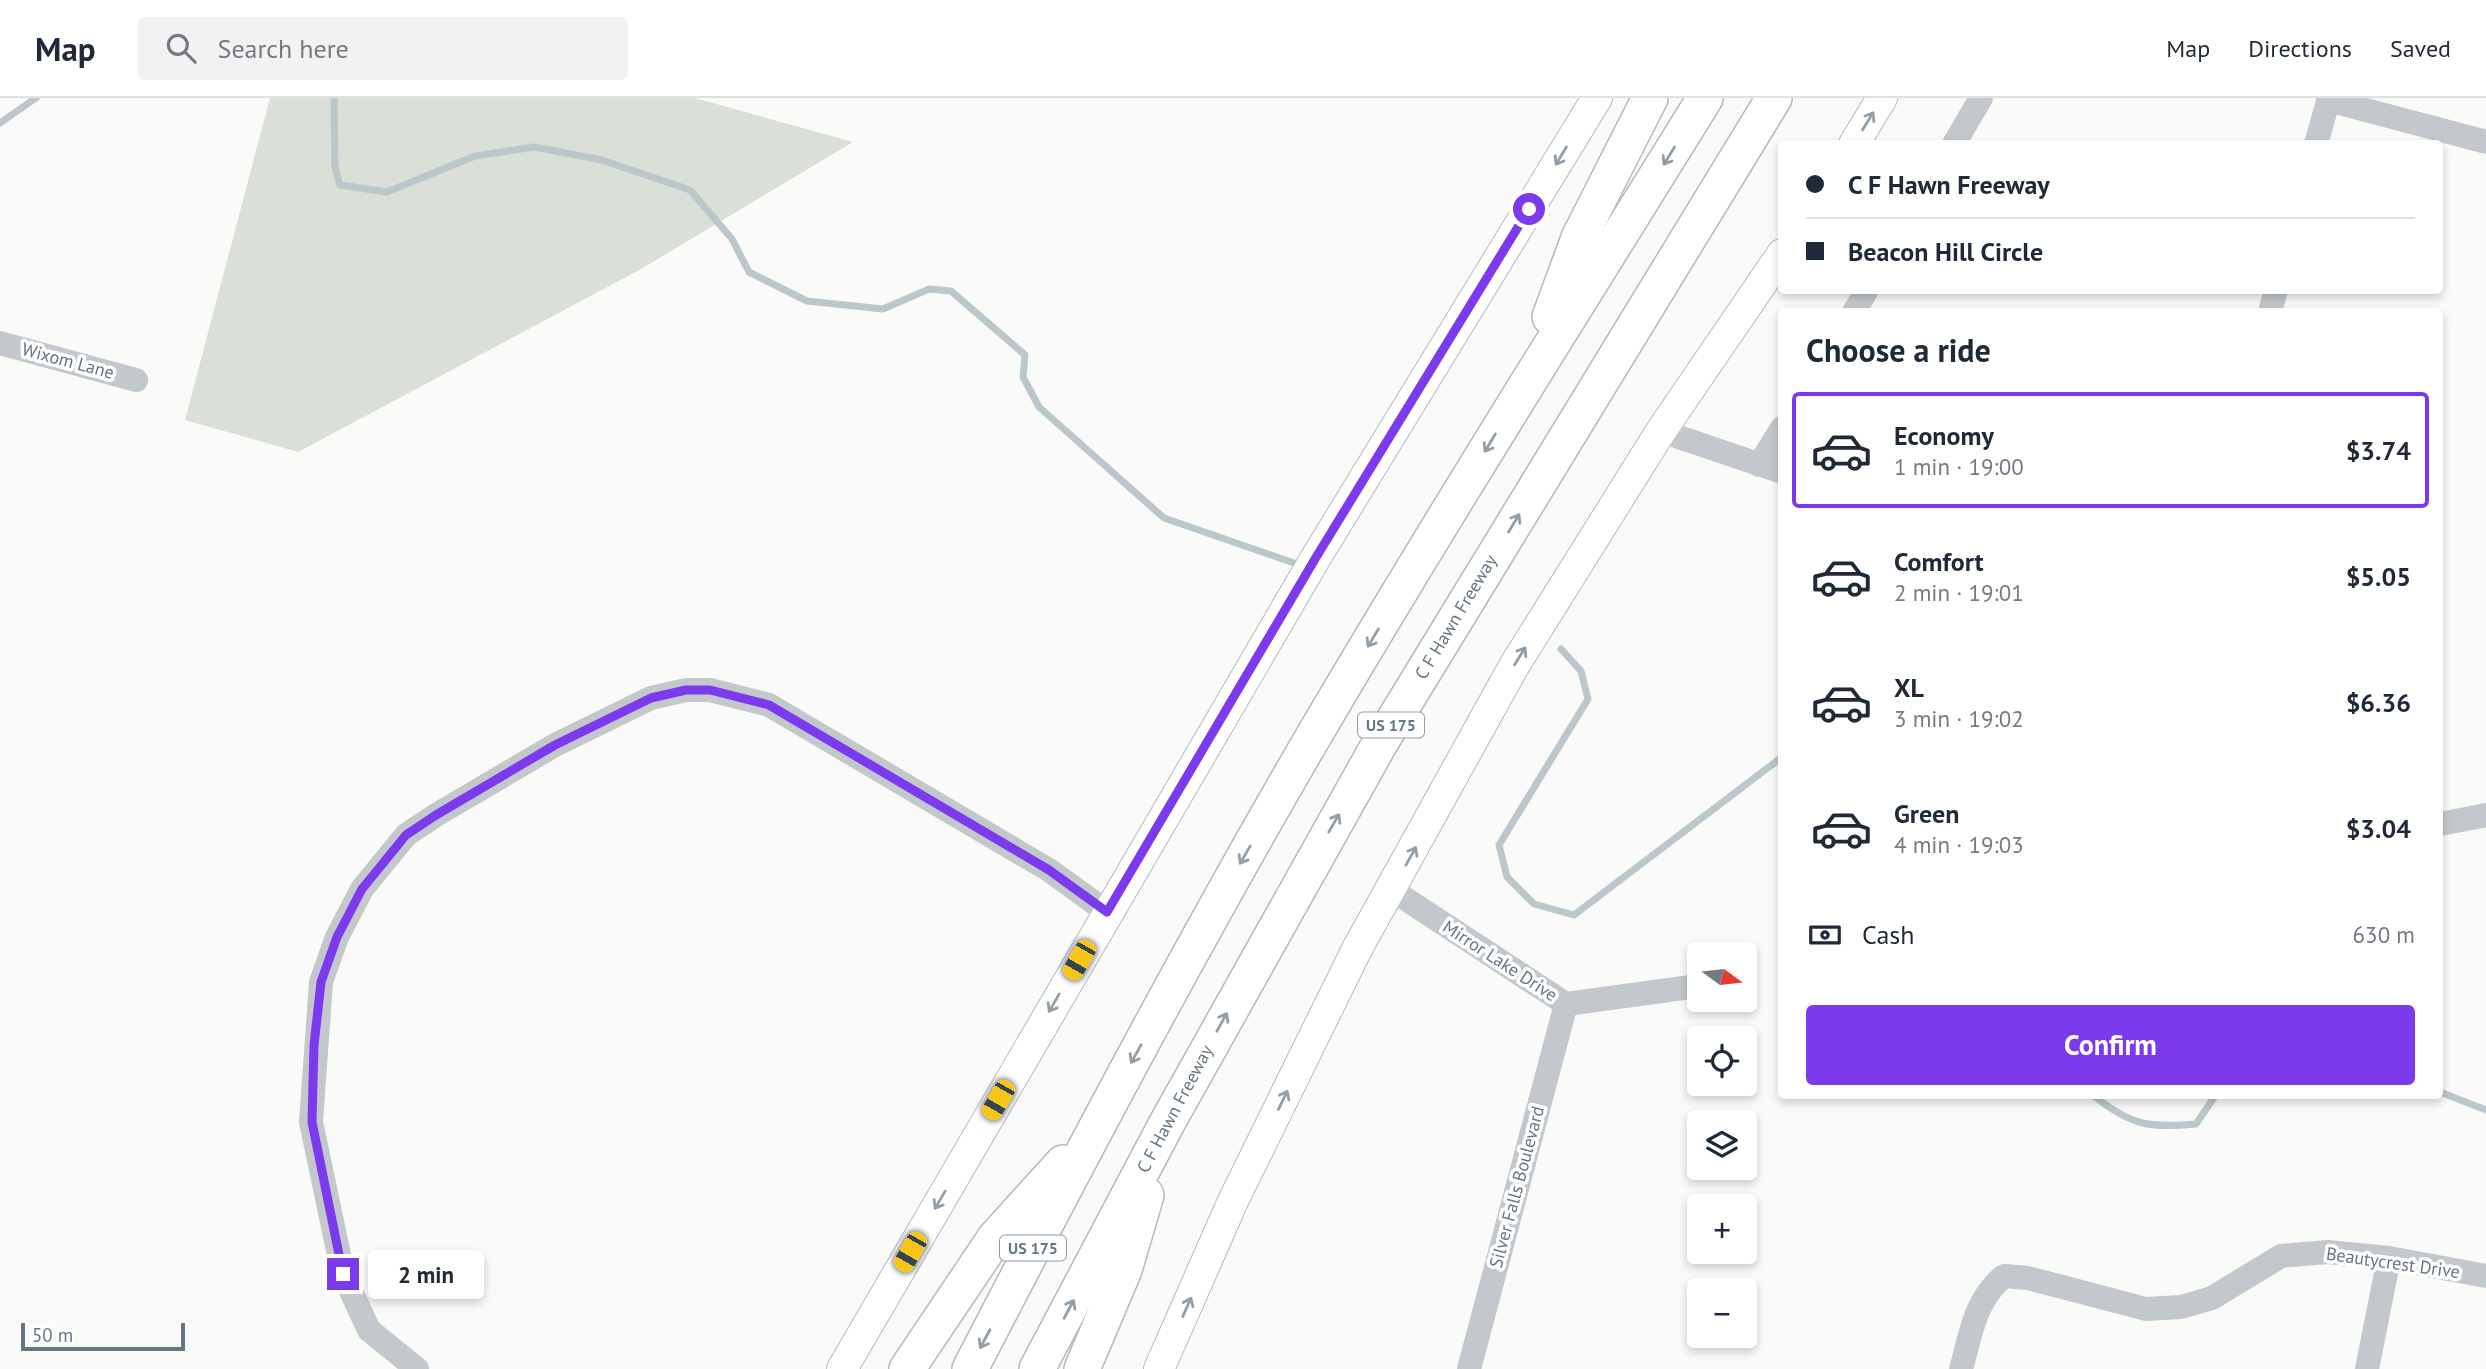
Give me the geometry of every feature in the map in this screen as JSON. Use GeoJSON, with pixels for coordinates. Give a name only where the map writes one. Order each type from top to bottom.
{"type":"FeatureCollection","features":[{"type":"Feature","properties":{"kind":"highway"},"geometry":{"type":"LineString","coordinates":[[1526,384],[1579,238],[1650,98]]}},
{"type":"Feature","properties":{"kind":"highway","name":"US 175"},"geometry":{"type":"LineString","coordinates":[[970,1369],[1096,1126],[1327,714],[1526,384],[1704,98]]}},
{"type":"Feature","properties":{"kind":"highway","name":"C F Hawn Freeway"},"geometry":{"type":"LineString","coordinates":[[1037,1369],[1167,1123],[1380,743],[1774,98]]}},
{"type":"Feature","properties":{"kind":"highway"},"geometry":{"type":"LineString","coordinates":[[1082,1369],[1124,1270],[1167,1123]]}},
{"type":"Feature","properties":{"kind":"highway"},"geometry":{"type":"LineString","coordinates":[[907,1369],[995,1238],[1096,1126]]}},
{"type":"Feature","properties":{"kind":"main road"},"geometry":{"type":"LineString","coordinates":[[842,1369],[1315,559],[1597,98]]}},
{"type":"Feature","properties":{"kind":"main road"},"geometry":{"type":"LineString","coordinates":[[1856,140],[1882,98]]}},
{"type":"Feature","properties":{"kind":"main road"},"geometry":{"type":"LineString","coordinates":[[1159,1369],[1233,1201],[1357,949],[1514,666],[1661,431],[1778,260]]}},
{"type":"Feature","properties":{"kind":"street"},"geometry":{"type":"LineString","coordinates":[[1956,140],[1981,98]]}},
{"type":"Feature","properties":{"kind":"street"},"geometry":{"type":"LineString","coordinates":[[2317,140],[2329,99],[2486,142]]}},
{"type":"Feature","properties":{"kind":"street","name":"Wixom Lane"},"geometry":{"type":"LineString","coordinates":[[0,343],[136,380]]}},
{"type":"Feature","properties":{"kind":"street"},"geometry":{"type":"LineString","coordinates":[[1661,431],[1770,468],[1778,441]]}},
{"type":"Feature","properties":{"kind":"street"},"geometry":{"type":"LineString","coordinates":[[417,1369],[369,1330],[343,1274],[312,1122],[312,1109],[321,982],[337,937],[371,878],[406,835],[436,815],[555,745],[651,698],[686,690],[710,690],[769,705],[1049,870],[1107,912]]}},
{"type":"Feature","properties":{"kind":"street"},"geometry":{"type":"LineString","coordinates":[[2443,823],[2486,815]]}},
{"type":"Feature","properties":{"kind":"street","name":"Mirror Lake Drive"},"geometry":{"type":"LineString","coordinates":[[1392,890],[1566,1004],[1687,988]]}},
{"type":"Feature","properties":{"kind":"street","name":"Silver Falls Boulevard"},"geometry":{"type":"LineString","coordinates":[[1469,1369],[1566,1004]]}},
{"type":"Feature","properties":{"kind":"street","name":"Beautycrest Drive"},"geometry":{"type":"LineString","coordinates":[[1961,1369],[1980,1300],[1989,1288],[2004,1276],[2028,1278],[2146,1309],[2181,1307],[2212,1298],[2281,1255],[2328,1252],[2389,1258],[2486,1276]]}},
{"type":"Feature","properties":{"kind":"street"},"geometry":{"type":"LineString","coordinates":[[2367,1369],[2389,1258]]}},
{"type":"Feature","properties":{"kind":"shaded area"},"geometry":{"type":"Polygon","coordinates":[[[270,98],[695,98],[853,142],[641,269],[298,452],[185,420],[270,98]]]}},
{"type":"Feature","properties":{"kind":"waterway"},"geometry":{"type":"LineString","coordinates":[[0,123],[36,98]]}},
{"type":"Feature","properties":{"kind":"waterway"},"geometry":{"type":"LineString","coordinates":[[334,98],[335,167],[340,185],[387,192],[475,156],[534,147],[602,160],[690,190],[732,239],[749,272],[807,301],[883,309],[929,289],[951,291],[1025,355],[1023,377],[1039,407],[1164,518],[1297,564]]}},
{"type":"Feature","properties":{"kind":"waterway"},"geometry":{"type":"LineString","coordinates":[[1561,649],[1581,671],[1588,699],[1499,845],[1507,877],[1534,904],[1574,915],[1778,760]]}},
{"type":"Feature","properties":{"kind":"waterway"},"geometry":{"type":"LineString","coordinates":[[2443,1093],[2486,1110]]}},
{"type":"Feature","properties":{"kind":"waterway"},"geometry":{"type":"LineString","coordinates":[[2098,1099],[2131,1119],[2166,1126],[2196,1124],[2213,1099]]}},
{"type":"Feature","properties":{"kind":"route"},"geometry":{"type":"LineString","coordinates":[[343,1274],[312,1122],[314,1045],[321,982],[337,937],[362,889],[406,835],[555,745],[651,698],[686,690],[710,690],[769,705],[1049,870],[1107,912],[1315,559],[1529,209]]}}]}
